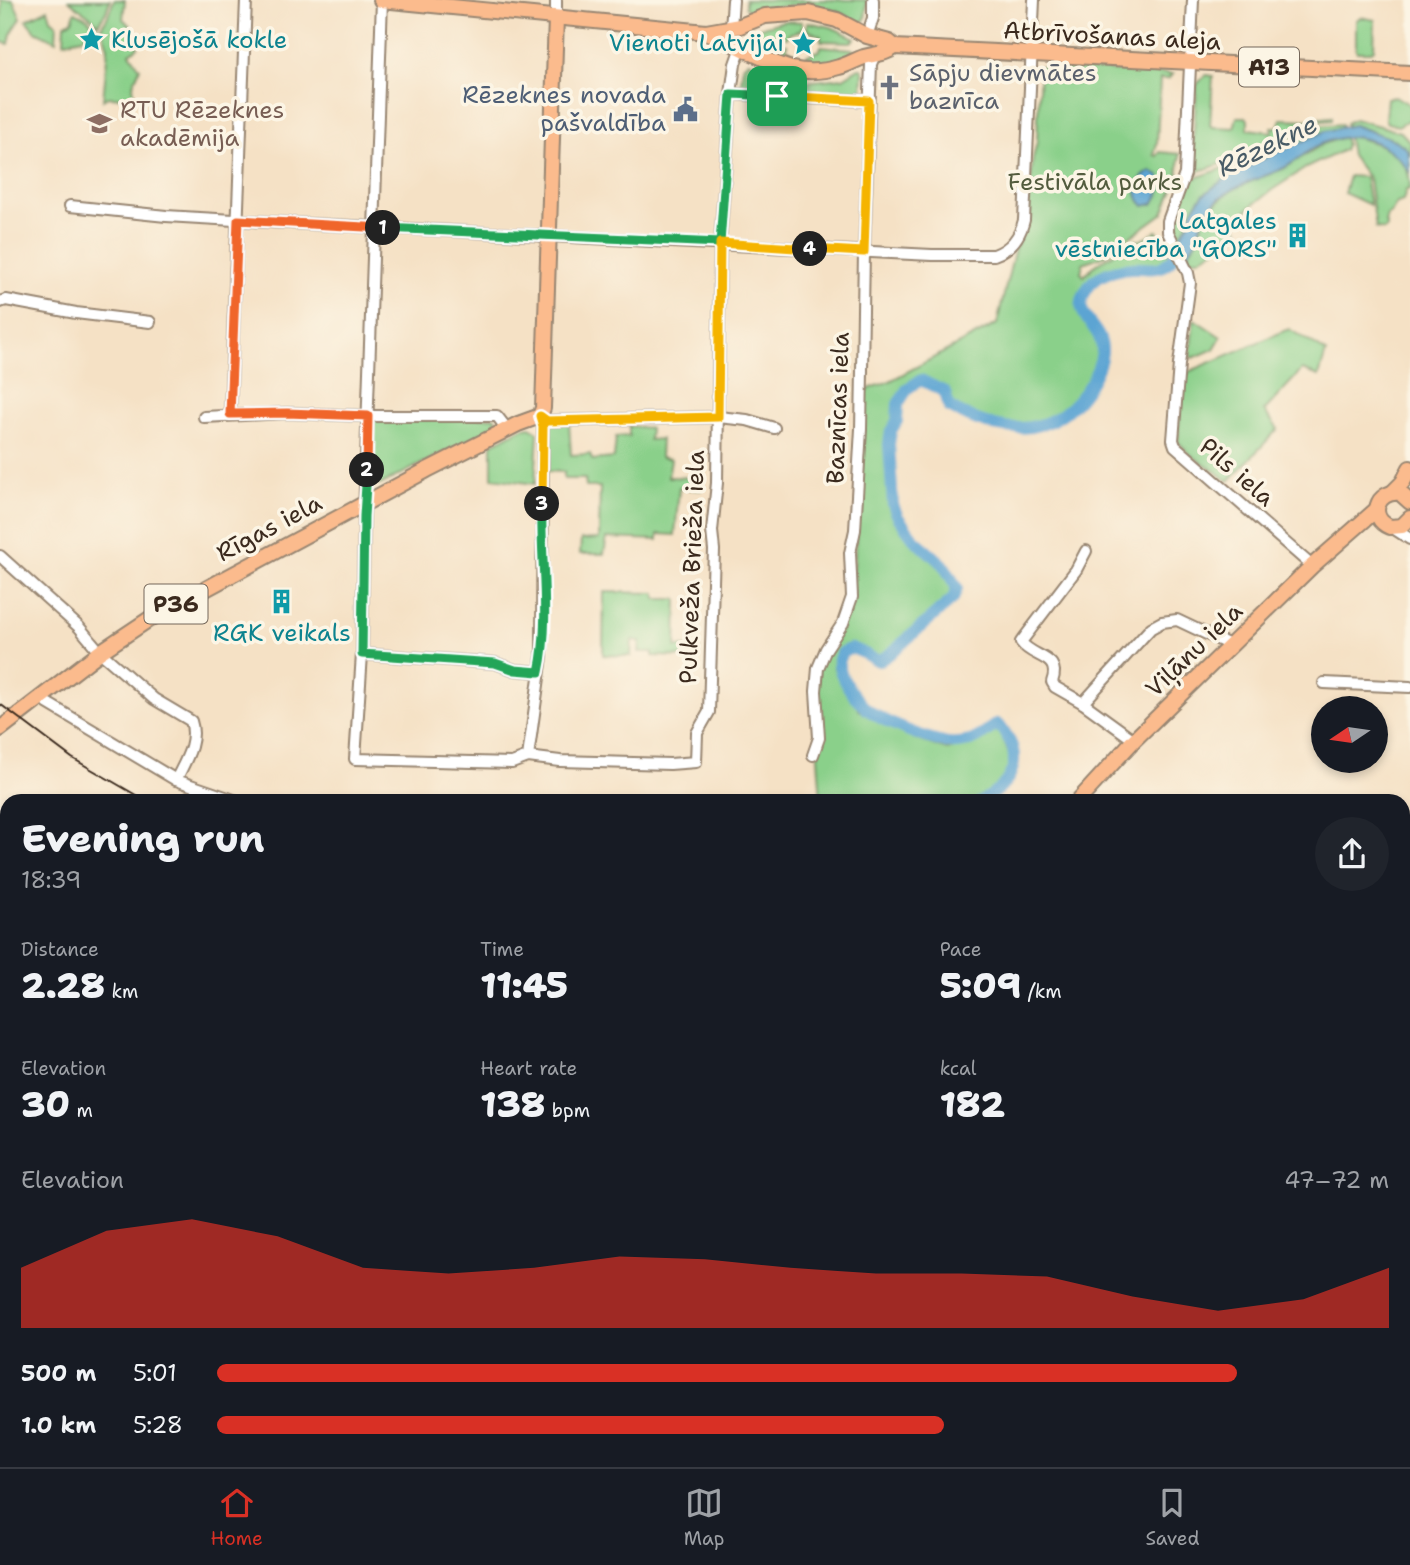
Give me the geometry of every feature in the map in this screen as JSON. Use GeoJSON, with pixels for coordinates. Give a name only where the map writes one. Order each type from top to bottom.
{"type":"FeatureCollection","features":[{"type":"Feature","properties":{"kind":"main road","name":"Atbrīvošanas aleja"},"geometry":{"type":"LineString","coordinates":[[382,0],[706,32],[731,28],[778,14],[808,13],[837,20],[895,47],[1410,73]]}},
{"type":"Feature","properties":{"kind":"main road"},"geometry":{"type":"LineString","coordinates":[[540,416],[543,408],[556,18]]}},
{"type":"Feature","properties":{"kind":"main road"},"geometry":{"type":"LineString","coordinates":[[741,47],[742,36],[748,23]]}},
{"type":"Feature","properties":{"kind":"main road","name":"Atbrīvošanas aleja"},"geometry":{"type":"LineString","coordinates":[[706,32],[771,64],[802,71],[830,70],[888,52],[895,47]]}},
{"type":"Feature","properties":{"kind":"main road"},"geometry":{"type":"LineString","coordinates":[[867,36],[869,56]]}},
{"type":"Feature","properties":{"kind":"main road","name":"Rīgas iela"},"geometry":{"type":"LineString","coordinates":[[0,729],[100,652],[148,620],[366,502],[507,429],[540,416]]}},
{"type":"Feature","properties":{"kind":"main road","name":"Viļānu iela"},"geometry":{"type":"LineString","coordinates":[[1084,794],[1134,740],[1312,566],[1376,510],[1382,497],[1394,492],[1410,468]]}},
{"type":"Feature","properties":{"kind":"main road"},"geometry":{"type":"LineString","coordinates":[[1394,492],[1410,497]]}},
{"type":"Feature","properties":{"kind":"main road"},"geometry":{"type":"LineString","coordinates":[[1376,510],[1379,520],[1389,526]]}},
{"type":"Feature","properties":{"kind":"main road"},"geometry":{"type":"LineString","coordinates":[[1348,535],[1376,525],[1402,526],[1410,523]]}},
{"type":"Feature","properties":{"kind":"street"},"geometry":{"type":"LineString","coordinates":[[230,414],[246,0]]}},
{"type":"Feature","properties":{"kind":"street"},"geometry":{"type":"LineString","coordinates":[[382,0],[362,654],[355,759],[512,764],[528,757],[542,656],[543,426],[540,416]]}},
{"type":"Feature","properties":{"kind":"street"},"geometry":{"type":"LineString","coordinates":[[556,0],[556,18]]}},
{"type":"Feature","properties":{"kind":"street"},"geometry":{"type":"LineString","coordinates":[[731,28],[733,0]]}},
{"type":"Feature","properties":{"kind":"street"},"geometry":{"type":"LineString","coordinates":[[867,36],[873,18],[873,0]]}},
{"type":"Feature","properties":{"kind":"street"},"geometry":{"type":"LineString","coordinates":[[70,206],[238,220],[864,252],[991,255],[1008,248],[1019,235],[1024,217],[1034,0]]}},
{"type":"Feature","properties":{"kind":"street"},"geometry":{"type":"LineString","coordinates":[[1190,63],[1193,0]]}},
{"type":"Feature","properties":{"kind":"street","name":"Pulkveža Brieža iela"},"geometry":{"type":"LineString","coordinates":[[528,757],[587,762],[696,762],[698,733],[709,712],[714,550],[712,531],[717,483],[720,243],[731,94],[735,64],[741,47]]}},
{"type":"Feature","properties":{"kind":"street","name":"Baznīcas iela"},"geometry":{"type":"LineString","coordinates":[[813,755],[819,738],[816,691],[818,667],[843,623],[852,597],[850,553],[855,530],[861,429],[871,64],[869,56]]}},
{"type":"Feature","properties":{"kind":"street","name":"Pils iela"},"geometry":{"type":"LineString","coordinates":[[1190,63],[1185,174],[1168,221],[1168,232],[1190,283],[1177,388],[1173,433],[1175,446],[1312,566]]}},
{"type":"Feature","properties":{"kind":"street"},"geometry":{"type":"LineString","coordinates":[[731,94],[869,101]]}},
{"type":"Feature","properties":{"kind":"street"},"geometry":{"type":"LineString","coordinates":[[0,302],[6,300],[76,313],[150,322]]}},
{"type":"Feature","properties":{"kind":"street"},"geometry":{"type":"LineString","coordinates":[[204,417],[287,413],[497,416],[507,429]]}},
{"type":"Feature","properties":{"kind":"street"},"geometry":{"type":"LineString","coordinates":[[540,416],[547,421],[718,417],[747,420],[774,428]]}},
{"type":"Feature","properties":{"kind":"street"},"geometry":{"type":"LineString","coordinates":[[1389,526],[1410,539]]}},
{"type":"Feature","properties":{"kind":"street"},"geometry":{"type":"LineString","coordinates":[[1086,551],[1076,570],[1021,642],[1052,663],[1055,670],[1053,685],[1134,740]]}},
{"type":"Feature","properties":{"kind":"street"},"geometry":{"type":"LineString","coordinates":[[0,556],[79,627],[100,652],[154,699],[191,720],[194,731],[190,752],[176,780]]}},
{"type":"Feature","properties":{"kind":"street"},"geometry":{"type":"LineString","coordinates":[[1083,703],[1151,628],[1162,622],[1185,622],[1232,646]]}},
{"type":"Feature","properties":{"kind":"street"},"geometry":{"type":"LineString","coordinates":[[362,654],[495,663],[515,670],[539,672]]}},
{"type":"Feature","properties":{"kind":"street"},"geometry":{"type":"LineString","coordinates":[[1324,683],[1410,687]]}},
{"type":"Feature","properties":{"kind":"street"},"geometry":{"type":"LineString","coordinates":[[47,703],[176,780],[217,794]]}},
{"type":"Feature","properties":{"kind":"green space"},"geometry":{"type":"Polygon","coordinates":[[[0,0],[13,0],[21,18],[11,34],[9,44],[0,42],[0,0]]]}},
{"type":"Feature","properties":{"kind":"green space"},"geometry":{"type":"Polygon","coordinates":[[[69,0],[110,0],[98,24],[69,0]]]}},
{"type":"Feature","properties":{"kind":"green space"},"geometry":{"type":"Polygon","coordinates":[[[114,0],[125,0],[123,19],[132,27],[138,47],[130,53],[140,68],[133,84],[134,98],[108,97],[103,100],[108,47],[101,27],[114,0]]]}},
{"type":"Feature","properties":{"kind":"green space"},"geometry":{"type":"Polygon","coordinates":[[[745,0],[867,0],[865,19],[861,23],[836,11],[815,6],[783,6],[750,12],[745,7],[745,0]]]}},
{"type":"Feature","properties":{"kind":"green space"},"geometry":{"type":"Polygon","coordinates":[[[48,9],[51,19],[57,24],[56,41],[35,31],[26,20],[48,9]]]}},
{"type":"Feature","properties":{"kind":"green space"},"geometry":{"type":"Polygon","coordinates":[[[75,12],[96,27],[82,38],[64,42],[65,24],[72,21],[75,12]]]}},
{"type":"Feature","properties":{"kind":"green space"},"geometry":{"type":"Polygon","coordinates":[[[1360,17],[1375,20],[1374,49],[1370,52],[1357,52],[1356,49],[1356,21],[1360,17]]]}},
{"type":"Feature","properties":{"kind":"green space"},"geometry":{"type":"Polygon","coordinates":[[[784,21],[802,22],[802,30],[788,34],[787,38],[757,35],[755,29],[784,21]]]}},
{"type":"Feature","properties":{"kind":"green space"},"geometry":{"type":"Polygon","coordinates":[[[807,22],[831,27],[855,38],[851,42],[821,41],[821,36],[807,30],[807,22]]]}},
{"type":"Feature","properties":{"kind":"green space"},"geometry":{"type":"Polygon","coordinates":[[[756,41],[787,44],[786,48],[800,56],[799,64],[782,61],[753,46],[756,41]]]}},
{"type":"Feature","properties":{"kind":"green space"},"geometry":{"type":"Polygon","coordinates":[[[821,46],[852,49],[855,53],[829,64],[806,65],[806,56],[820,50],[821,46]]]}},
{"type":"Feature","properties":{"kind":"green space"},"geometry":{"type":"Polygon","coordinates":[[[749,61],[776,78],[797,81],[798,92],[744,88],[741,85],[743,66],[749,61]]]}},
{"type":"Feature","properties":{"kind":"green space","name":"Festivāla parks"},"geometry":{"type":"Polygon","coordinates":[[[1040,66],[1173,74],[1168,79],[1160,79],[1154,155],[1157,156],[1160,152],[1180,154],[1178,177],[1163,213],[1105,255],[1083,263],[1081,273],[1084,276],[1094,266],[1136,239],[1139,241],[1157,231],[1172,260],[1153,268],[1111,273],[1089,287],[1083,306],[1084,313],[1097,334],[1101,349],[1100,360],[1090,382],[1072,404],[1061,415],[1047,422],[1019,426],[991,421],[949,407],[945,392],[921,380],[912,385],[898,404],[897,421],[891,431],[889,444],[893,505],[898,517],[915,540],[943,564],[957,588],[953,599],[879,661],[858,645],[837,650],[834,668],[859,710],[916,739],[947,750],[983,740],[981,737],[997,724],[1014,766],[993,794],[821,794],[817,743],[818,668],[852,597],[866,390],[890,381],[997,324],[1015,248],[1027,226],[1037,142],[1040,66]]]}},
{"type":"Feature","properties":{"kind":"green space"},"geometry":{"type":"Polygon","coordinates":[[[859,68],[863,71],[862,96],[804,93],[805,82],[843,78],[859,68]]]}},
{"type":"Feature","properties":{"kind":"green space"},"geometry":{"type":"Polygon","coordinates":[[[1206,75],[1213,76],[1212,127],[1234,128],[1237,117],[1246,117],[1248,129],[1272,132],[1272,127],[1278,127],[1281,119],[1332,117],[1332,120],[1313,122],[1279,145],[1194,173],[1197,84],[1206,75]]]}},
{"type":"Feature","properties":{"kind":"green space"},"geometry":{"type":"Polygon","coordinates":[[[1395,96],[1410,105],[1410,119],[1398,126],[1387,123],[1385,119],[1387,98],[1395,96]]]}},
{"type":"Feature","properties":{"kind":"green space"},"geometry":{"type":"Polygon","coordinates":[[[1354,119],[1401,132],[1410,142],[1410,154],[1392,139],[1354,125],[1347,127],[1346,123],[1354,119]]]}},
{"type":"Feature","properties":{"kind":"green space"},"geometry":{"type":"Polygon","coordinates":[[[1342,124],[1342,128],[1306,140],[1219,184],[1194,208],[1179,237],[1175,220],[1192,179],[1279,149],[1314,126],[1342,124]]]}},
{"type":"Feature","properties":{"kind":"green space"},"geometry":{"type":"Polygon","coordinates":[[[1353,136],[1393,152],[1405,165],[1409,176],[1410,189],[1406,190],[1403,201],[1397,203],[1387,215],[1387,227],[1384,230],[1376,228],[1369,179],[1351,155],[1348,137],[1353,136]]]}},
{"type":"Feature","properties":{"kind":"green space"},"geometry":{"type":"Polygon","coordinates":[[[1344,137],[1344,150],[1306,168],[1250,207],[1235,222],[1240,233],[1199,259],[1190,259],[1188,254],[1198,238],[1204,215],[1228,192],[1247,181],[1283,169],[1323,144],[1344,137]]]}},
{"type":"Feature","properties":{"kind":"green space"},"geometry":{"type":"Polygon","coordinates":[[[1349,176],[1365,177],[1370,205],[1344,193],[1349,176]]]}},
{"type":"Feature","properties":{"kind":"green space"},"geometry":{"type":"Polygon","coordinates":[[[1194,319],[1221,337],[1214,349],[1193,358],[1190,356],[1194,319]]]}},
{"type":"Feature","properties":{"kind":"green space"},"geometry":{"type":"Polygon","coordinates":[[[1289,329],[1326,352],[1319,376],[1302,370],[1264,411],[1278,429],[1229,481],[1191,455],[1178,442],[1181,396],[1188,372],[1289,329]]]}},
{"type":"Feature","properties":{"kind":"green space"},"geometry":{"type":"Polygon","coordinates":[[[494,417],[500,424],[380,485],[370,481],[372,420],[494,417]]]}},
{"type":"Feature","properties":{"kind":"green space"},"geometry":{"type":"Polygon","coordinates":[[[545,422],[569,422],[571,455],[590,454],[592,460],[614,458],[616,437],[629,436],[629,426],[650,428],[649,440],[661,439],[660,457],[671,459],[668,477],[702,478],[701,490],[679,488],[675,535],[658,534],[658,540],[607,538],[604,554],[580,554],[581,540],[599,539],[600,487],[586,487],[585,479],[564,479],[564,472],[544,471],[545,422]]]}},
{"type":"Feature","properties":{"kind":"green space"},"geometry":{"type":"Polygon","coordinates":[[[530,427],[538,432],[535,484],[492,478],[492,444],[530,427]]]}},
{"type":"Feature","properties":{"kind":"green space"},"geometry":{"type":"Polygon","coordinates":[[[604,592],[656,593],[656,599],[677,599],[676,647],[699,648],[699,657],[653,656],[653,652],[639,652],[640,641],[632,640],[631,656],[603,655],[604,592]]]}},
{"type":"Feature","properties":{"kind":"water"},"geometry":{"type":"Polygon","coordinates":[[[1354,125],[1404,146],[1409,153],[1410,173],[1401,161],[1379,144],[1354,137],[1327,142],[1313,148],[1286,167],[1240,186],[1220,198],[1204,215],[1197,238],[1188,254],[1179,237],[1190,221],[1192,210],[1203,195],[1254,163],[1325,131],[1354,125]]]}},
{"type":"Feature","properties":{"kind":"water"},"geometry":{"type":"Polygon","coordinates":[[[1151,171],[1160,177],[1161,190],[1153,204],[1144,206],[1138,197],[1137,187],[1142,178],[1151,171]]]}},
{"type":"Feature","properties":{"kind":"waterway","name":"Rēzekne"},"geometry":{"type":"LineString","coordinates":[[993,794],[1009,777],[1014,757],[1012,746],[997,724],[967,742],[946,743],[925,737],[894,725],[868,710],[849,689],[840,669],[842,654],[850,649],[879,661],[891,653],[953,599],[957,588],[943,564],[915,540],[898,517],[893,505],[889,444],[891,431],[897,421],[898,404],[908,388],[921,380],[945,392],[949,407],[986,423],[1022,428],[1040,425],[1056,418],[1072,406],[1086,390],[1100,361],[1101,341],[1081,305],[1090,285],[1094,280],[1113,271],[1166,265],[1179,252],[1192,232]]}},
{"type":"Feature","properties":{"kind":"railway"},"geometry":{"type":"LineString","coordinates":[[0,704],[72,758],[134,794]]}},
{"type":"Feature","properties":{"kind":"place","name":"Klusējošā kokle"},"geometry":{"type":"Point","coordinates":[91,40]}},
{"type":"Feature","properties":{"kind":"place","name":"Vienoti Latvijai"},"geometry":{"type":"Point","coordinates":[804,43]}},
{"type":"Feature","properties":{"kind":"place","name":"Sāpju dievmātes baznīca"},"geometry":{"type":"Point","coordinates":[889,87]}},
{"type":"Feature","properties":{"kind":"place","name":"Rēzeknes novada pašvaldība"},"geometry":{"type":"Point","coordinates":[686,109]}},
{"type":"Feature","properties":{"kind":"place","name":"RTU Rēzeknes akadēmija"},"geometry":{"type":"Point","coordinates":[100,124]}},
{"type":"Feature","properties":{"kind":"place","name":"Latgales vēstniecība \"GORS\""},"geometry":{"type":"Point","coordinates":[1297,235]}},
{"type":"Feature","properties":{"kind":"place","name":"RGK veikals"},"geometry":{"type":"Point","coordinates":[282,602]}},
{"type":"Feature","properties":{"kind":"route"},"geometry":{"type":"LineString","coordinates":[[777,96],[731,94],[720,243],[238,220],[230,414],[368,416],[362,654],[495,663],[515,670],[539,672],[544,586],[541,530],[543,426],[540,416],[547,421],[718,417],[720,243],[864,252],[869,101],[777,96]]}}]}
